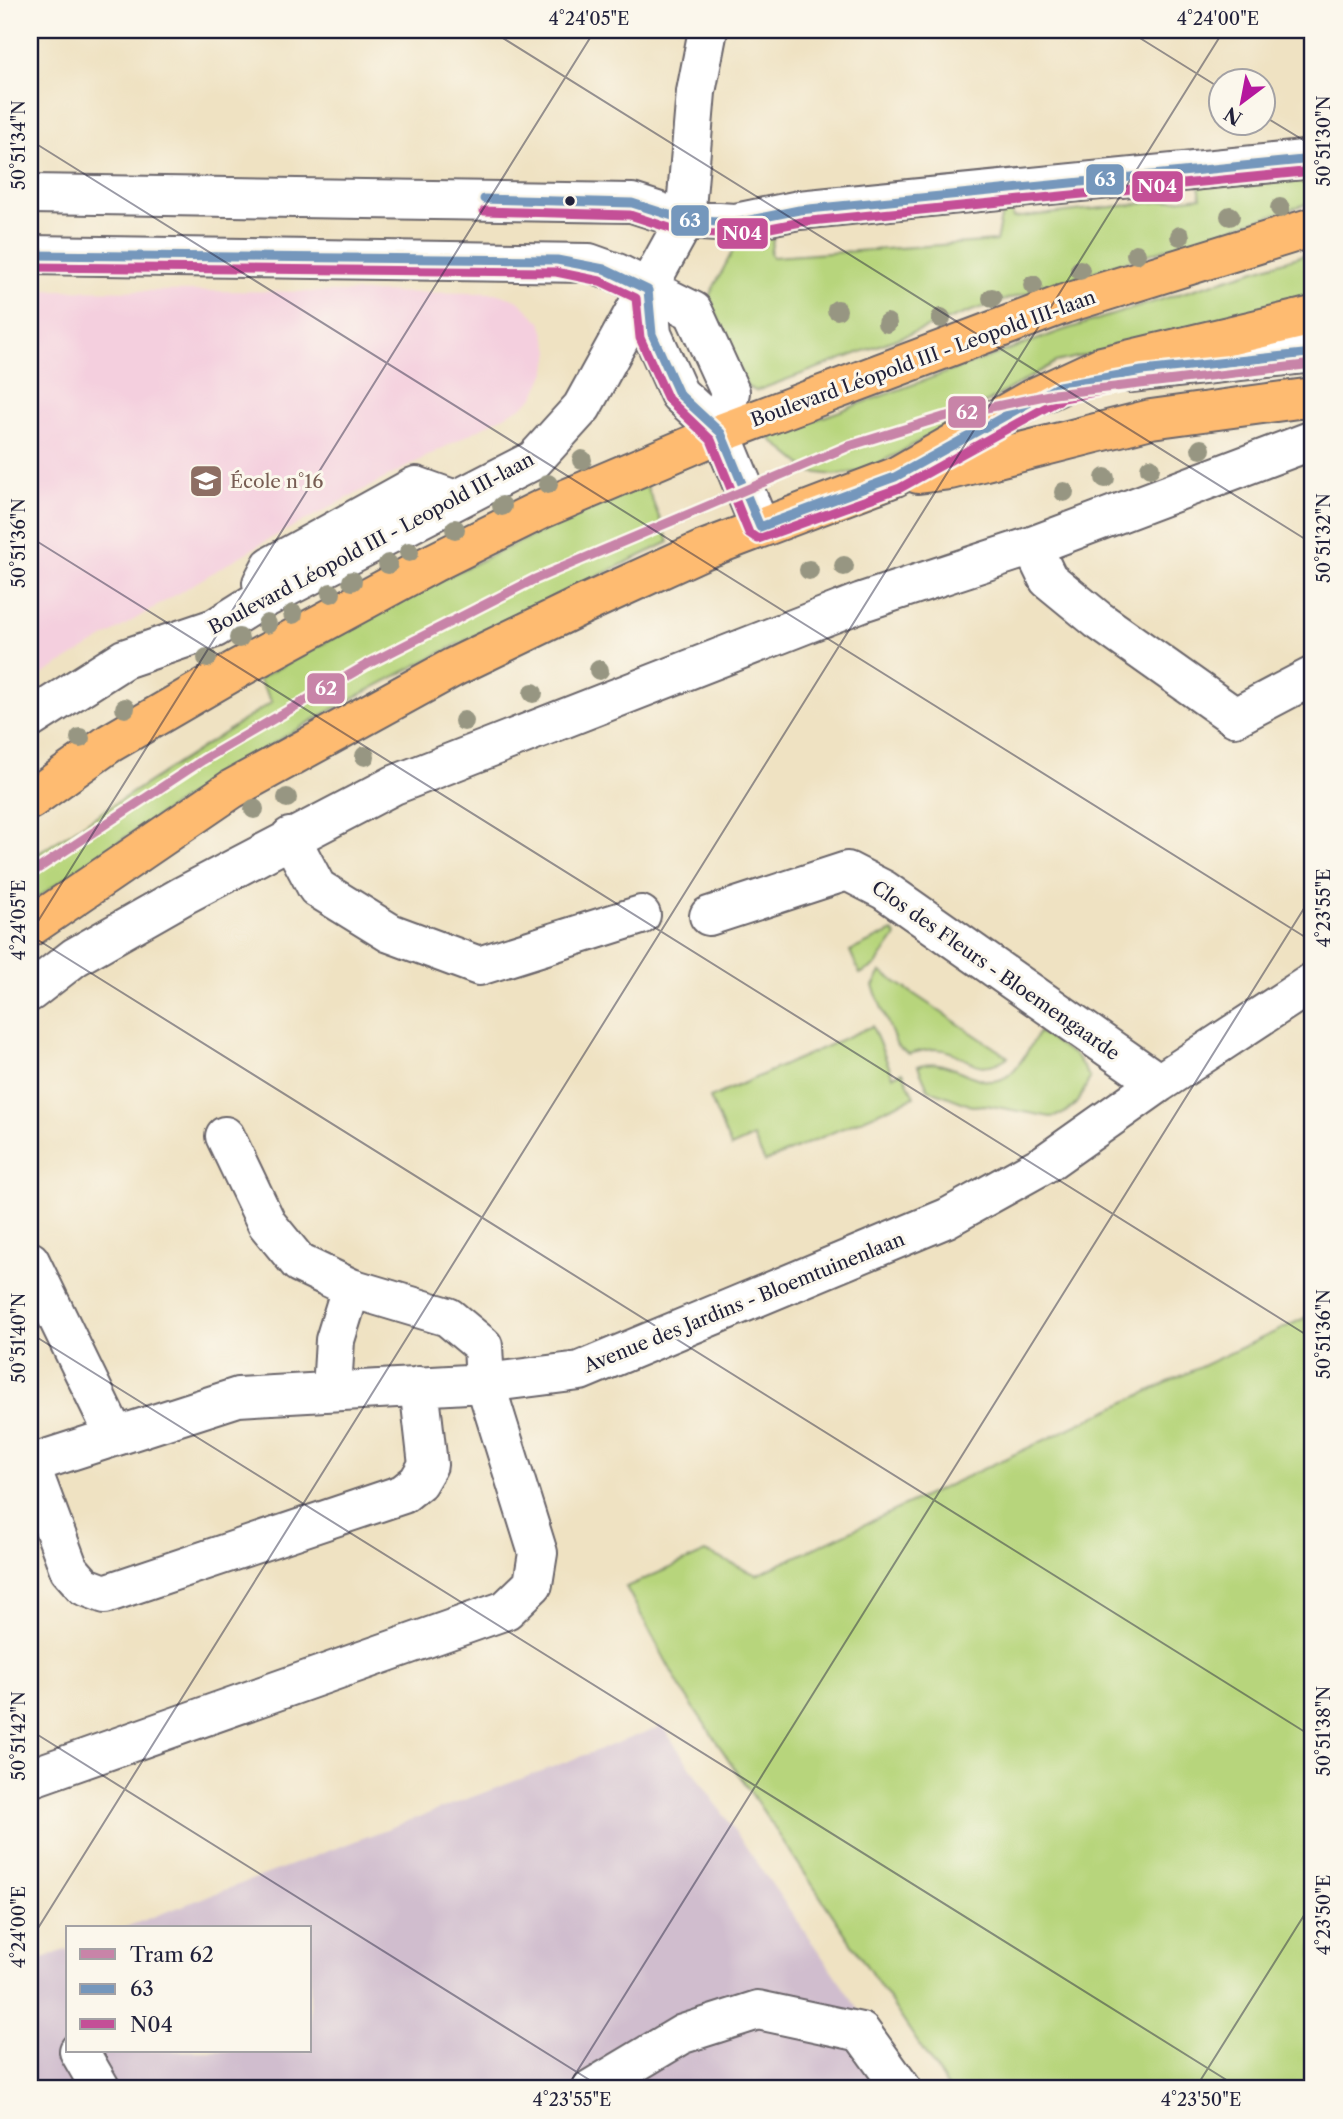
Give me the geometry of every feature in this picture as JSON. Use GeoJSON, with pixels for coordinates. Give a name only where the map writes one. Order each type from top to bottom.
{"type":"FeatureCollection","features":[{"type":"Feature","properties":{"kind":"main road","name":"Boulevard Léopold III - Leopold III-laan"},"geometry":{"type":"LineString","coordinates":[[30,800],[110,743],[422,568],[542,509],[721,433],[1064,304],[1313,227]]}},
{"type":"Feature","properties":{"kind":"main road"},"geometry":{"type":"LineString","coordinates":[[30,927],[232,789],[454,667],[563,614],[760,527],[895,477],[1059,386],[1114,363],[1313,316]]}},
{"type":"Feature","properties":{"kind":"main road"},"geometry":{"type":"LineString","coordinates":[[895,477],[950,470],[1151,419],[1313,397]]}},
{"type":"Feature","properties":{"kind":"street"},"geometry":{"type":"LineString","coordinates":[[685,220],[696,92],[708,30]]}},
{"type":"Feature","properties":{"kind":"street"},"geometry":{"type":"LineString","coordinates":[[30,194],[632,202],[685,220],[735,223],[799,210],[1313,159]]}},
{"type":"Feature","properties":{"kind":"street","name":"Boulevard Léopold III - Leopold III-laan"},"geometry":{"type":"LineString","coordinates":[[30,719],[124,659],[215,628],[250,606],[534,460],[592,392],[685,220]]}},
{"type":"Feature","properties":{"kind":"street"},"geometry":{"type":"LineString","coordinates":[[30,255],[557,260],[589,263],[617,273],[648,290],[652,334],[678,394],[721,433],[760,527]]}},
{"type":"Feature","properties":{"kind":"street"},"geometry":{"type":"LineString","coordinates":[[1059,386],[1142,371],[1313,353]]}},
{"type":"Feature","properties":{"kind":"street"},"geometry":{"type":"LineString","coordinates":[[30,992],[75,957],[290,837],[394,785],[862,602],[1032,546],[1313,440]]}},
{"type":"Feature","properties":{"kind":"street"},"geometry":{"type":"LineString","coordinates":[[1032,546],[1048,579],[1098,620],[1235,717],[1313,676]]}},
{"type":"Feature","properties":{"kind":"street"},"geometry":{"type":"LineString","coordinates":[[290,837],[317,888],[390,933],[479,966],[641,915]]}},
{"type":"Feature","properties":{"kind":"street","name":"Clos des Fleurs - Bloemengaarde"},"geometry":{"type":"LineString","coordinates":[[709,916],[846,871],[884,890],[1159,1083]]}},
{"type":"Feature","properties":{"kind":"street","name":"Avenue des Jardins - Bloemtuinenlaan"},"geometry":{"type":"LineString","coordinates":[[30,1464],[238,1397],[485,1383],[580,1371],[947,1218],[1046,1163],[1159,1083],[1313,982]]}},
{"type":"Feature","properties":{"kind":"street"},"geometry":{"type":"LineString","coordinates":[[30,1778],[506,1610],[533,1584],[538,1553],[485,1383],[483,1346],[448,1317],[351,1288],[299,1263],[267,1224],[225,1136]]}},
{"type":"Feature","properties":{"kind":"street"},"geometry":{"type":"LineString","coordinates":[[30,1261],[116,1436]]}},
{"type":"Feature","properties":{"kind":"street"},"geometry":{"type":"LineString","coordinates":[[332,1390],[335,1340],[351,1288]]}},
{"type":"Feature","properties":{"kind":"street"},"geometry":{"type":"LineString","coordinates":[[30,1464],[69,1569],[83,1586],[105,1594],[403,1494],[418,1482],[428,1465],[419,1386]]}},
{"type":"Feature","properties":{"kind":"street"},"geometry":{"type":"LineString","coordinates":[[591,2089],[683,2034],[758,2010],[861,2032],[902,2089]]}},
{"type":"Feature","properties":{"kind":"street"},"geometry":{"type":"LineString","coordinates":[[80,2052],[101,2089]]}},
{"type":"Feature","properties":{"kind":"shaded area","name":"École n°16"},"geometry":{"type":"Polygon","coordinates":[[[30,290],[495,293],[517,300],[541,322],[550,350],[547,370],[535,396],[523,406],[264,542],[30,682],[30,290]]]}},
{"type":"Feature","properties":{"kind":"shaded area"},"geometry":{"type":"Polygon","coordinates":[[[662,1726],[914,2089],[30,2089],[30,1963],[66,1950],[66,2052],[312,2052],[312,1926],[128,1926],[662,1726]]]}},
{"type":"Feature","properties":{"kind":"green space"},"geometry":{"type":"Polygon","coordinates":[[[1313,169],[1313,202],[977,309],[756,391],[747,387],[709,296],[738,241],[776,226],[770,254],[773,257],[996,241],[1003,208],[1011,207],[1013,218],[1201,197],[1199,185],[1313,169]]]}},
{"type":"Feature","properties":{"kind":"green space"},"geometry":{"type":"Polygon","coordinates":[[[1313,252],[1313,303],[1056,362],[895,455],[862,471],[834,475],[811,472],[768,437],[1061,331],[1313,252]]]}},
{"type":"Feature","properties":{"kind":"green space"},"geometry":{"type":"Polygon","coordinates":[[[645,482],[669,542],[455,646],[328,712],[176,803],[30,903],[30,859],[272,702],[258,679],[438,581],[645,482]]]}},
{"type":"Feature","properties":{"kind":"green space"},"geometry":{"type":"Polygon","coordinates":[[[893,931],[896,936],[875,966],[860,974],[850,951],[893,931]]]}},
{"type":"Feature","properties":{"kind":"green space"},"geometry":{"type":"Polygon","coordinates":[[[881,972],[1008,1057],[986,1066],[947,1051],[933,1049],[909,1054],[897,1046],[873,986],[881,972]]]}},
{"type":"Feature","properties":{"kind":"green space"},"geometry":{"type":"Polygon","coordinates":[[[872,1026],[893,1076],[903,1072],[914,1097],[765,1162],[753,1137],[731,1147],[710,1098],[872,1026]]]}},
{"type":"Feature","properties":{"kind":"green space"},"geometry":{"type":"Polygon","coordinates":[[[1039,1032],[1076,1056],[1090,1078],[1078,1102],[1063,1114],[1051,1117],[986,1105],[972,1106],[928,1089],[918,1066],[930,1063],[943,1065],[978,1079],[1000,1080],[1019,1064],[1039,1032]]]}},
{"type":"Feature","properties":{"kind":"green space"},"geometry":{"type":"Polygon","coordinates":[[[1313,1314],[1313,2089],[949,2089],[680,1687],[626,1587],[706,1552],[757,1575],[1313,1314]]]}},
{"type":"Feature","properties":{"kind":"tram line","name":"62"},"geometry":{"type":"LineString","coordinates":[[30,874],[203,760],[368,664],[533,580],[849,446],[943,417],[1054,394],[1313,364]]}},
{"type":"Feature","properties":{"kind":"transit line","name":"63"},"geometry":{"type":"LineString","coordinates":[[484,199],[632,203],[685,220],[735,223],[799,210],[1313,159]]}},
{"type":"Feature","properties":{"kind":"transit line","name":"N04"},"geometry":{"type":"LineString","coordinates":[[484,211],[630,215],[682,232],[734,235],[801,222],[1313,171]]}},
{"type":"Feature","properties":{"kind":"transit line","name":"63"},"geometry":{"type":"LineString","coordinates":[[30,255],[557,260],[604,269],[648,290],[652,334],[679,394],[721,433],[760,527],[895,477],[1059,386],[1142,371],[1313,353]]}},
{"type":"Feature","properties":{"kind":"transit line","name":"N04"},"geometry":{"type":"LineString","coordinates":[[30,267],[556,272],[600,281],[636,298],[640,338],[668,399],[711,440],[749,533],[758,539],[900,488],[1063,398],[1144,383],[1313,365]]}},
{"type":"Feature","properties":{"kind":"place","name":"École n°16"},"geometry":{"type":"Point","coordinates":[206,481]}}]}
